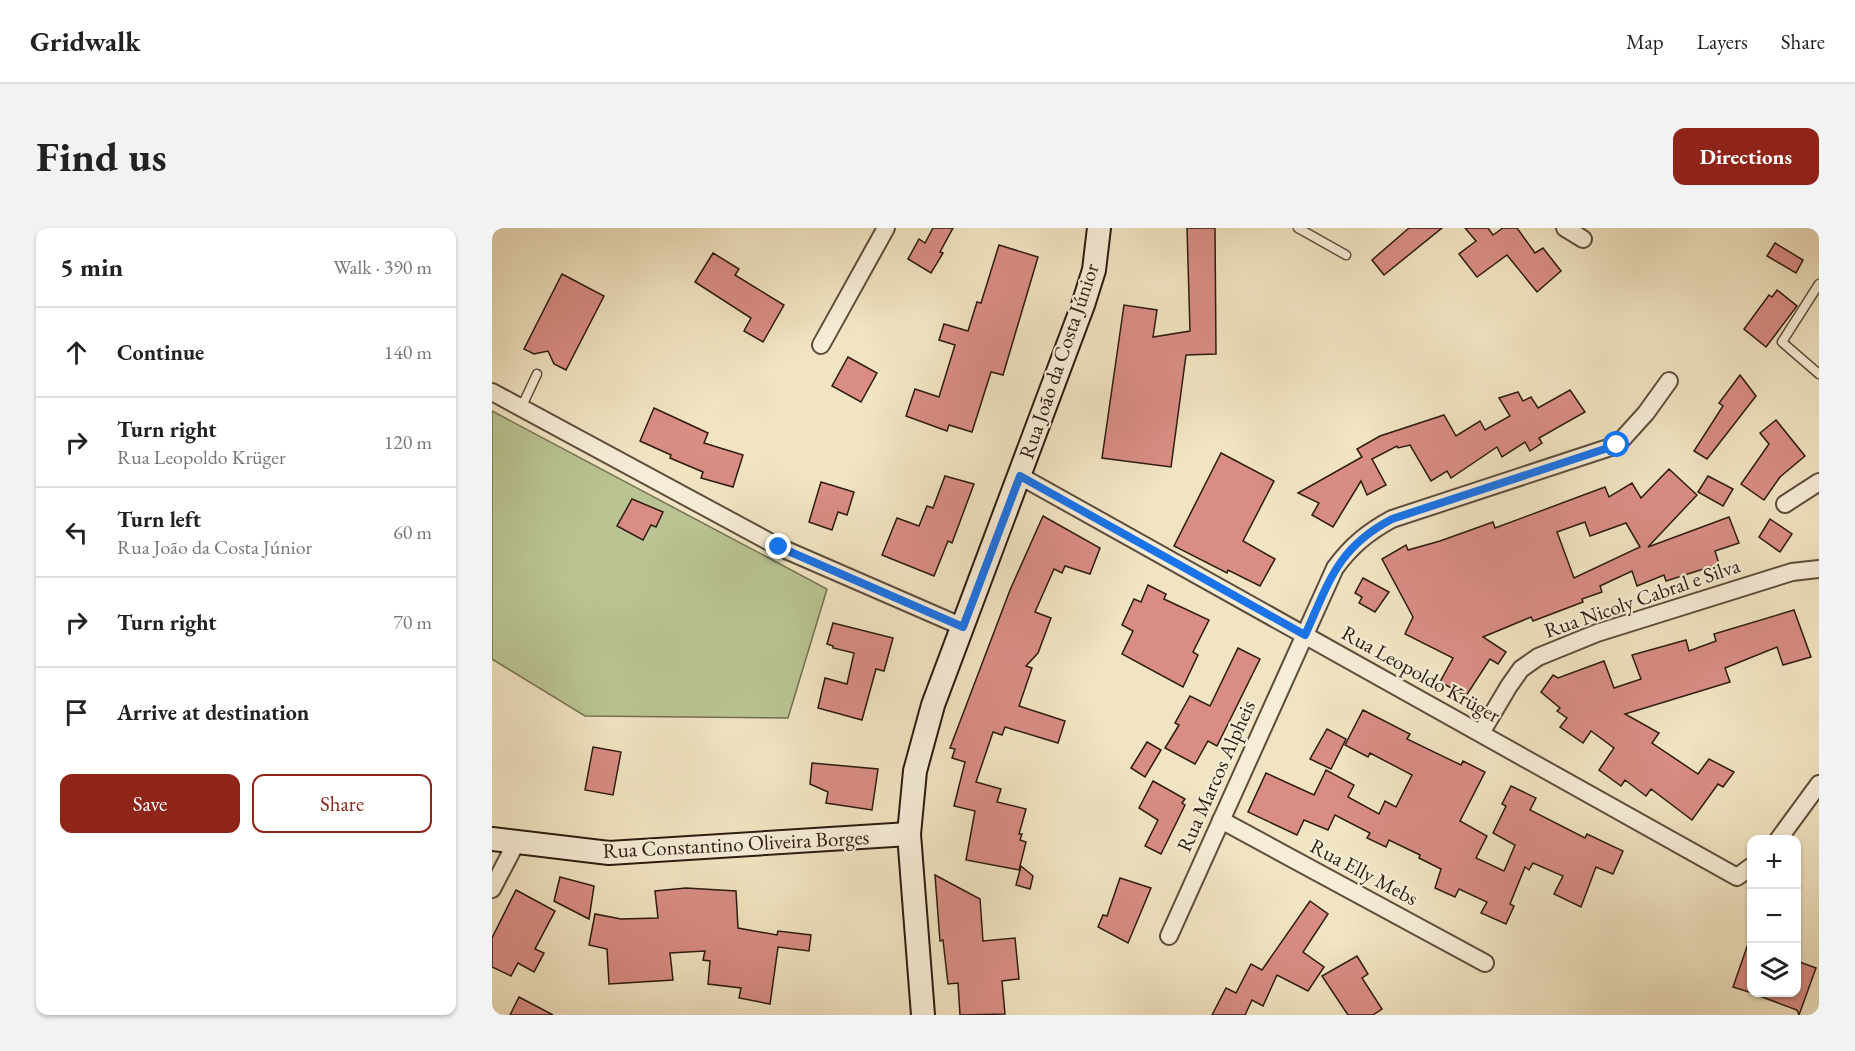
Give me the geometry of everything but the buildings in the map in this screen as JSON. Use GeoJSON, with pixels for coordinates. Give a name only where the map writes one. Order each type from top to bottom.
{"type":"FeatureCollection","features":[{"type":"Feature","properties":{"kind":"main road","name":"Rua João da Costa Júnior"},"geometry":{"type":"LineString","coordinates":[[922,1015],[909,834],[915,771],[923,737],[1083,304],[1094,270],[1098,228]]}},
{"type":"Feature","properties":{"kind":"main road","name":"Rua Constantino Oliveira Borges"},"geometry":{"type":"LineString","coordinates":[[492,839],[609,853],[909,834]]}},
{"type":"Feature","properties":{"kind":"street"},"geometry":{"type":"LineString","coordinates":[[821,345],[886,228]]}},
{"type":"Feature","properties":{"kind":"street"},"geometry":{"type":"LineString","coordinates":[[1565,228],[1584,239]]}},
{"type":"Feature","properties":{"kind":"street","name":"Rua Marcos Alpheis"},"geometry":{"type":"LineString","coordinates":[[1169,936],[1335,568],[1348,549],[1374,528],[1392,519],[1617,445],[1646,413],[1669,381]]}},
{"type":"Feature","properties":{"kind":"street"},"geometry":{"type":"LineString","coordinates":[[492,392],[779,547],[963,627]]}},
{"type":"Feature","properties":{"kind":"street","name":"Rua Leopoldo Krüger"},"geometry":{"type":"LineString","coordinates":[[1020,476],[1737,877],[1747,870]]}},
{"type":"Feature","properties":{"kind":"street"},"geometry":{"type":"LineString","coordinates":[[1785,504],[1819,482]]}},
{"type":"Feature","properties":{"kind":"street","name":"Rua Nicoly Cabral e Silva"},"geometry":{"type":"LineString","coordinates":[[1481,734],[1521,669],[1560,645],[1792,572],[1819,568]]}},
{"type":"Feature","properties":{"kind":"street"},"geometry":{"type":"LineString","coordinates":[[1782,835],[1819,784]]}},
{"type":"Feature","properties":{"kind":"street","name":"Rua Elly Mebs"},"geometry":{"type":"LineString","coordinates":[[1221,820],[1485,963]]}},
{"type":"Feature","properties":{"kind":"street"},"geometry":{"type":"LineString","coordinates":[[492,889],[516,843]]}},
{"type":"Feature","properties":{"kind":"lane"},"geometry":{"type":"LineString","coordinates":[[1298,228],[1346,255]]}},
{"type":"Feature","properties":{"kind":"lane"},"geometry":{"type":"LineString","coordinates":[[1819,284],[1782,342],[1819,374]]}},
{"type":"Feature","properties":{"kind":"lane"},"geometry":{"type":"LineString","coordinates":[[521,408],[537,374]]}},
{"type":"Feature","properties":{"kind":"green space"},"geometry":{"type":"Polygon","coordinates":[[[492,411],[827,589],[788,718],[585,716],[492,659],[492,411]]]}},
{"type":"Feature","properties":{"kind":"route"},"geometry":{"type":"LineString","coordinates":[[779,547],[963,627],[1020,476],[1305,635],[1335,568],[1348,549],[1374,528],[1392,519],[1617,445]]}}]}
